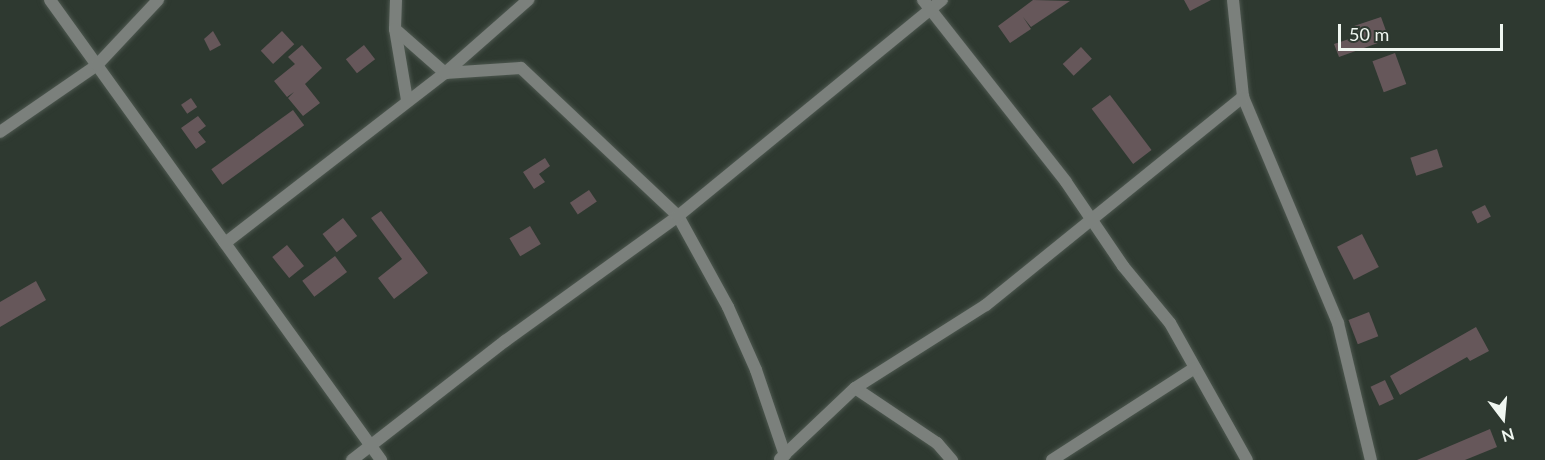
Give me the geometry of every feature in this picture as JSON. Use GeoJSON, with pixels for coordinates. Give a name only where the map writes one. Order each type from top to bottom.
{"type":"FeatureCollection","features":[{"type":"Feature","properties":{"kind":"street"},"geometry":{"type":"LineString","coordinates":[[50,0],[381,460]]}},
{"type":"Feature","properties":{"kind":"street"},"geometry":{"type":"LineString","coordinates":[[0,132],[97,65],[158,0]]}},
{"type":"Feature","properties":{"kind":"street"},"geometry":{"type":"LineString","coordinates":[[396,0],[395,28],[407,100]]}},
{"type":"Feature","properties":{"kind":"street"},"geometry":{"type":"LineString","coordinates":[[225,243],[407,100],[445,73],[528,0]]}},
{"type":"Feature","properties":{"kind":"street"},"geometry":{"type":"LineString","coordinates":[[352,460],[506,341],[678,216],[927,4],[942,0]]}},
{"type":"Feature","properties":{"kind":"street"},"geometry":{"type":"LineString","coordinates":[[1233,0],[1244,97],[1338,323],[1371,460]]}},
{"type":"Feature","properties":{"kind":"street"},"geometry":{"type":"LineString","coordinates":[[927,4],[1170,323],[1247,460]]}},
{"type":"Feature","properties":{"kind":"street"},"geometry":{"type":"LineString","coordinates":[[395,28],[445,73],[521,68],[678,216],[728,306],[756,370],[782,458],[855,388],[986,305],[1090,218],[1244,97]]}},
{"type":"Feature","properties":{"kind":"street"},"geometry":{"type":"LineString","coordinates":[[1052,460],[1195,368]]}},
{"type":"Feature","properties":{"kind":"street"},"geometry":{"type":"LineString","coordinates":[[855,388],[937,443],[952,460]]}},
{"type":"Feature","properties":{"kind":"building"},"geometry":{"type":"Polygon","coordinates":[[[1033,0],[1070,1],[1031,27],[1023,17],[1031,29],[1010,43],[998,26],[1033,0]]]}},
{"type":"Feature","properties":{"kind":"building"},"geometry":{"type":"Polygon","coordinates":[[[1184,0],[1211,0],[1190,11],[1184,0]]]}},
{"type":"Feature","properties":{"kind":"building"},"geometry":{"type":"Polygon","coordinates":[[[1381,17],[1389,39],[1339,57],[1334,44],[1358,36],[1354,26],[1381,17]]]}},
{"type":"Feature","properties":{"kind":"building"},"geometry":{"type":"Polygon","coordinates":[[[213,31],[221,45],[210,51],[204,39],[213,31]]]}},
{"type":"Feature","properties":{"kind":"building"},"geometry":{"type":"Polygon","coordinates":[[[282,31],[294,44],[273,64],[261,51],[282,31]]]}},
{"type":"Feature","properties":{"kind":"building"},"geometry":{"type":"Polygon","coordinates":[[[302,45],[322,68],[305,84],[320,103],[303,116],[288,98],[294,92],[287,97],[274,81],[295,64],[288,57],[302,45]]]}},
{"type":"Feature","properties":{"kind":"building"},"geometry":{"type":"Polygon","coordinates":[[[364,45],[375,59],[357,73],[346,59],[364,45]]]}},
{"type":"Feature","properties":{"kind":"building"},"geometry":{"type":"Polygon","coordinates":[[[1081,47],[1092,59],[1074,76],[1063,64],[1081,47]]]}},
{"type":"Feature","properties":{"kind":"building"},"geometry":{"type":"Polygon","coordinates":[[[1395,53],[1406,84],[1384,92],[1372,61],[1395,53]]]}},
{"type":"Feature","properties":{"kind":"building"},"geometry":{"type":"Polygon","coordinates":[[[1110,95],[1152,150],[1133,164],[1092,109],[1110,95]]]}},
{"type":"Feature","properties":{"kind":"building"},"geometry":{"type":"Polygon","coordinates":[[[191,98],[197,107],[187,114],[181,105],[191,98]]]}},
{"type":"Feature","properties":{"kind":"building"},"geometry":{"type":"Polygon","coordinates":[[[293,110],[304,125],[222,185],[211,169],[293,110]]]}},
{"type":"Feature","properties":{"kind":"building"},"geometry":{"type":"Polygon","coordinates":[[[198,116],[206,126],[198,132],[206,142],[196,149],[181,128],[198,116]]]}},
{"type":"Feature","properties":{"kind":"building"},"geometry":{"type":"Polygon","coordinates":[[[1437,149],[1443,167],[1416,176],[1410,158],[1437,149]]]}},
{"type":"Feature","properties":{"kind":"building"},"geometry":{"type":"Polygon","coordinates":[[[545,158],[550,166],[539,174],[545,182],[534,189],[523,172],[545,158]]]}},
{"type":"Feature","properties":{"kind":"building"},"geometry":{"type":"Polygon","coordinates":[[[589,190],[597,202],[578,214],[570,203],[589,190]]]}},
{"type":"Feature","properties":{"kind":"building"},"geometry":{"type":"Polygon","coordinates":[[[1485,205],[1491,217],[1478,223],[1472,212],[1485,205]]]}},
{"type":"Feature","properties":{"kind":"building"},"geometry":{"type":"Polygon","coordinates":[[[381,211],[428,273],[394,299],[378,278],[402,259],[371,218],[381,211]]]}},
{"type":"Feature","properties":{"kind":"building"},"geometry":{"type":"Polygon","coordinates":[[[343,218],[357,236],[337,252],[323,234],[343,218]]]}},
{"type":"Feature","properties":{"kind":"building"},"geometry":{"type":"Polygon","coordinates":[[[530,226],[541,244],[520,256],[509,238],[530,226]]]}},
{"type":"Feature","properties":{"kind":"building"},"geometry":{"type":"Polygon","coordinates":[[[1362,234],[1379,267],[1354,280],[1337,247],[1362,234]]]}},
{"type":"Feature","properties":{"kind":"building"},"geometry":{"type":"Polygon","coordinates":[[[287,245],[304,266],[289,278],[272,257],[287,245]]]}},
{"type":"Feature","properties":{"kind":"building"},"geometry":{"type":"Polygon","coordinates":[[[335,256],[347,272],[314,297],[302,281],[335,256]]]}},
{"type":"Feature","properties":{"kind":"building"},"geometry":{"type":"Polygon","coordinates":[[[36,281],[46,300],[0,327],[0,302],[36,281]]]}},
{"type":"Feature","properties":{"kind":"building"},"geometry":{"type":"Polygon","coordinates":[[[1369,312],[1378,336],[1358,344],[1348,320],[1369,312]]]}},
{"type":"Feature","properties":{"kind":"building"},"geometry":{"type":"Polygon","coordinates":[[[1476,327],[1489,351],[1470,361],[1467,357],[1400,395],[1390,376],[1476,327]]]}},
{"type":"Feature","properties":{"kind":"building"},"geometry":{"type":"Polygon","coordinates":[[[1385,380],[1394,399],[1379,406],[1370,387],[1385,380]]]}},
{"type":"Feature","properties":{"kind":"building"},"geometry":{"type":"Polygon","coordinates":[[[1490,429],[1497,447],[1465,460],[1417,460],[1490,429]]]}}]}
